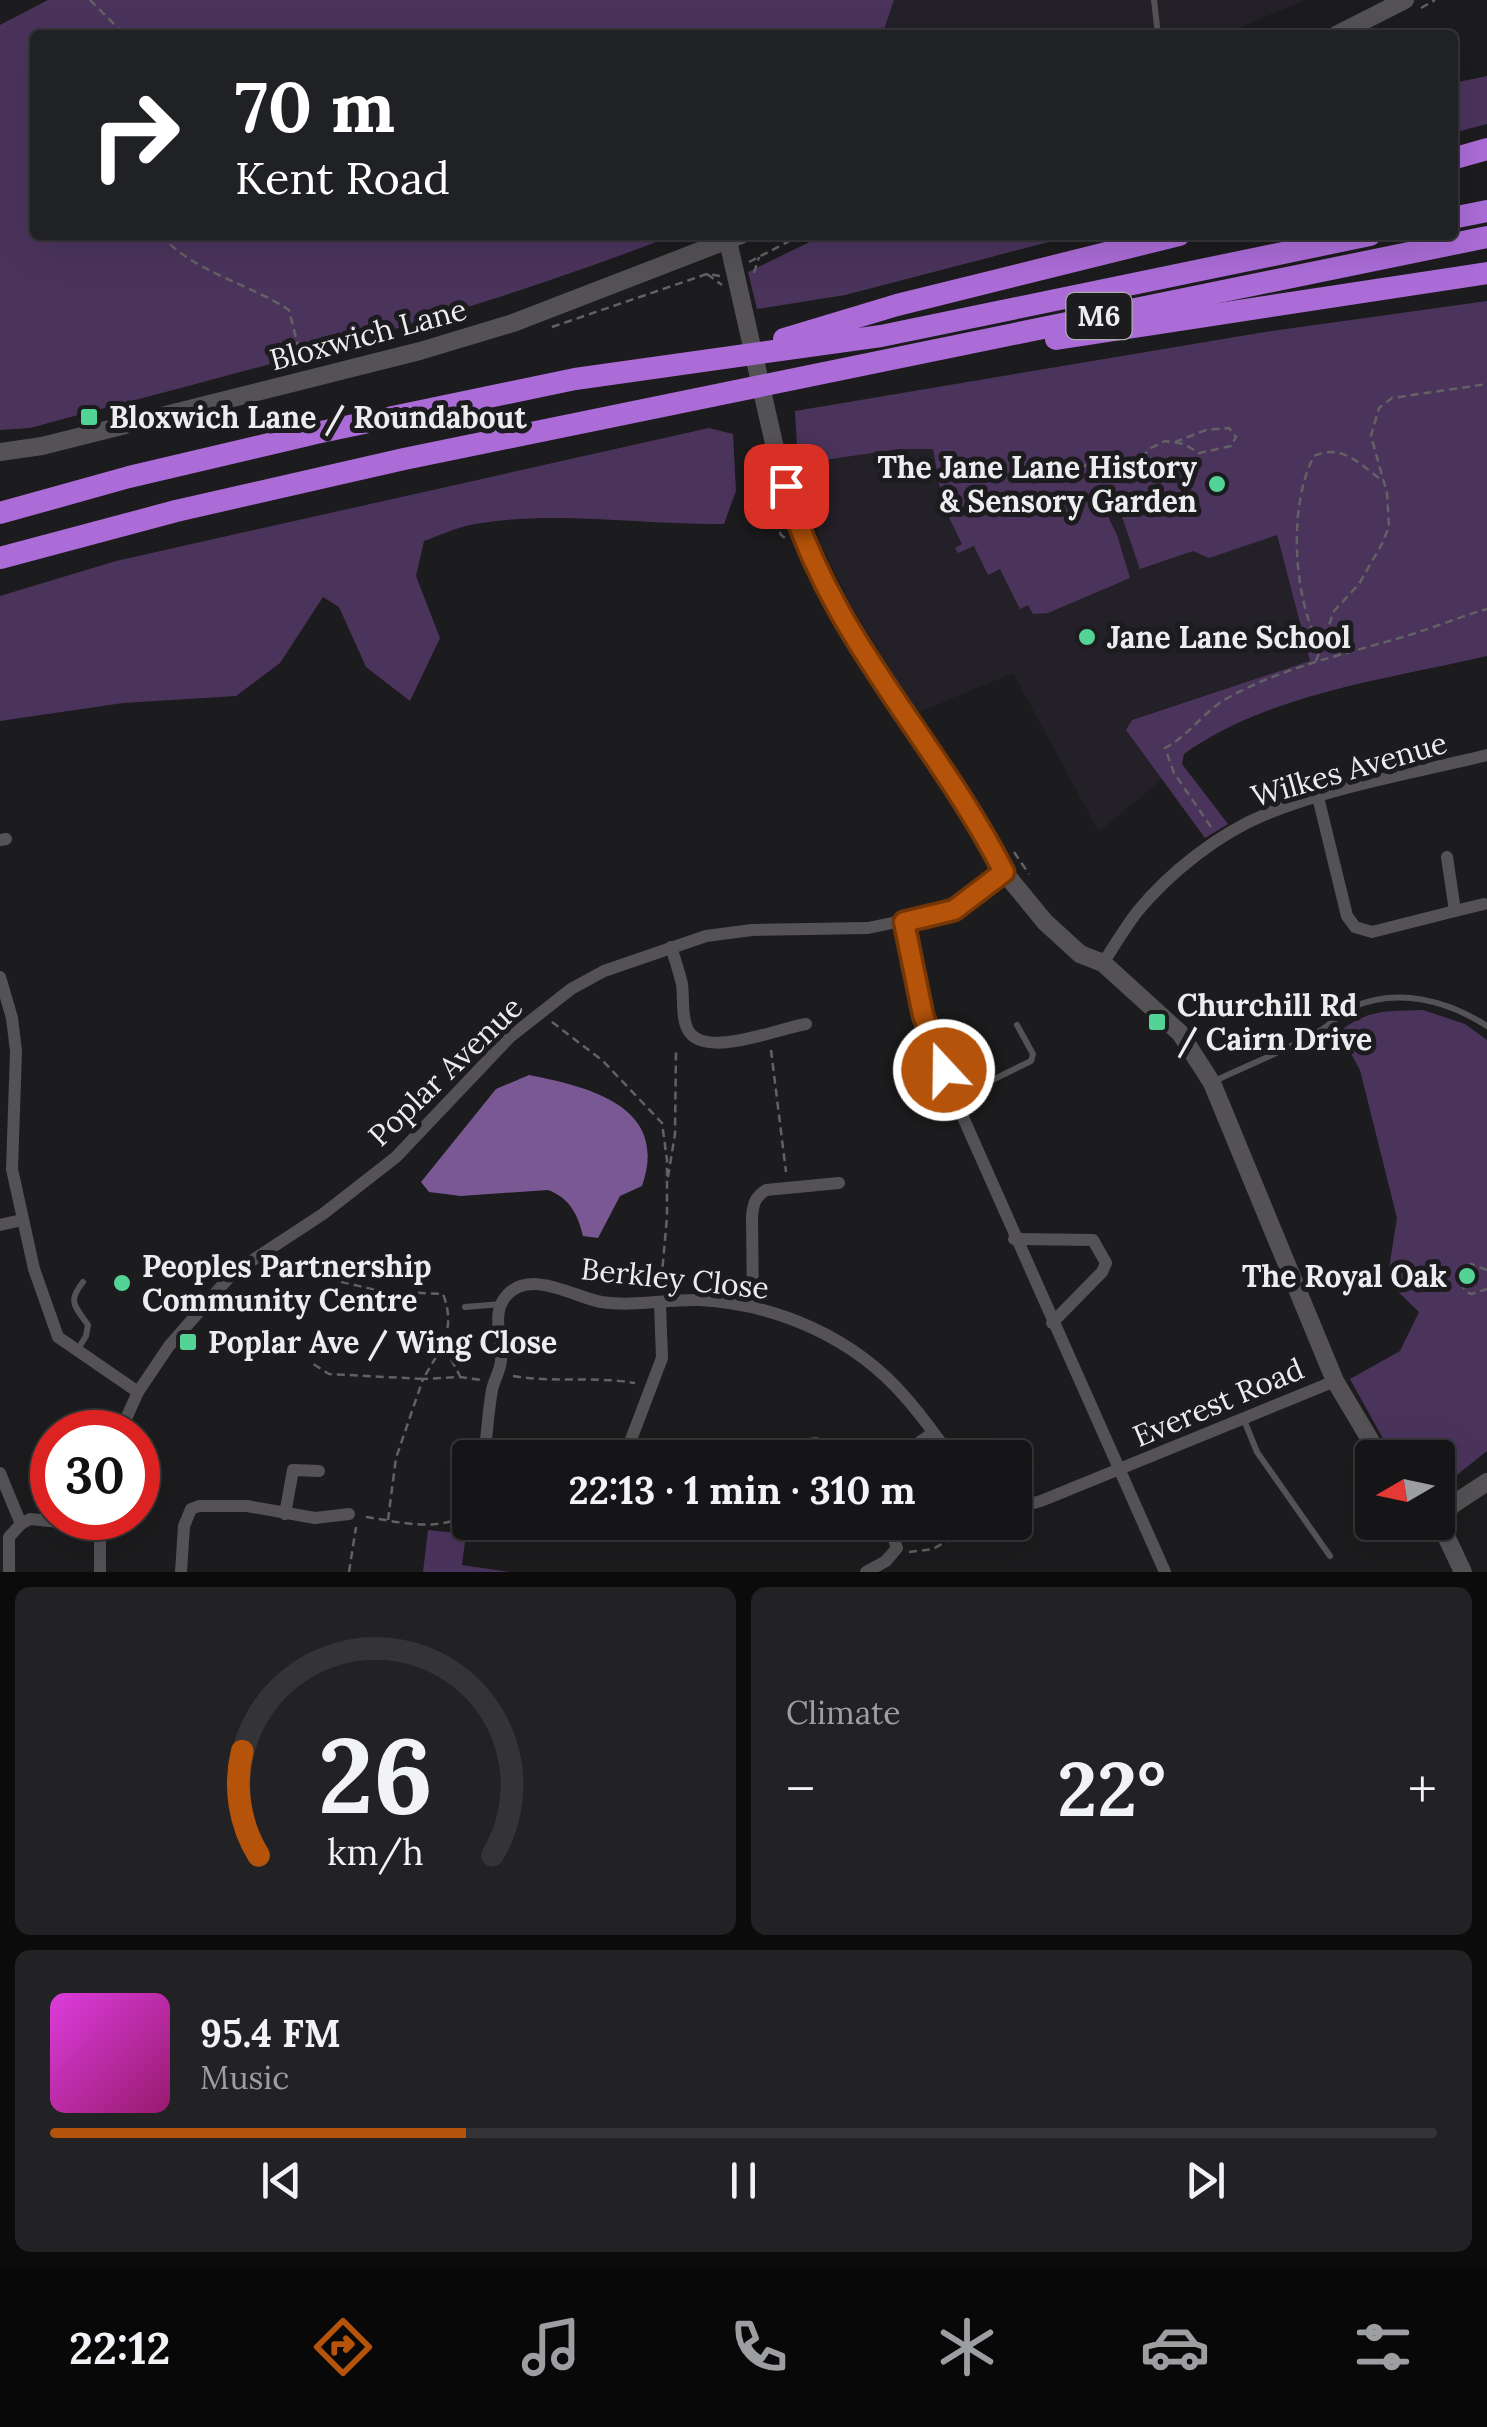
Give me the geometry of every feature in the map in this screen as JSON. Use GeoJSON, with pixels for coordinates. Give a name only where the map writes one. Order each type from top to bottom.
{"type":"FeatureCollection","features":[{"type":"Feature","properties":{"kind":"highway"},"geometry":{"type":"LineString","coordinates":[[1458,157],[1487,150]]}},
{"type":"Feature","properties":{"kind":"highway"},"geometry":{"type":"LineString","coordinates":[[1458,217],[1487,211]]}},
{"type":"Feature","properties":{"kind":"highway","name":"M6"},"geometry":{"type":"LineString","coordinates":[[0,558],[176,510],[404,459],[1487,236]]}},
{"type":"Feature","properties":{"kind":"highway"},"geometry":{"type":"LineString","coordinates":[[704,364],[897,305],[1160,240]]}},
{"type":"Feature","properties":{"kind":"highway","name":"M6"},"geometry":{"type":"LineString","coordinates":[[0,513],[129,477],[316,433],[575,380],[881,336],[1346,240]]}},
{"type":"Feature","properties":{"kind":"highway"},"geometry":{"type":"LineString","coordinates":[[712,395],[1487,272]]}},
{"type":"Feature","properties":{"kind":"street"},"geometry":{"type":"LineString","coordinates":[[1346,30],[1405,0]]}},
{"type":"Feature","properties":{"kind":"street","name":"Bloxwich Lane"},"geometry":{"type":"LineString","coordinates":[[0,452],[42,446],[420,351],[513,322],[729,240]]}},
{"type":"Feature","properties":{"kind":"street"},"geometry":{"type":"LineString","coordinates":[[734,240],[738,282],[775,448],[797,524],[840,616],[1004,872],[1045,922],[1080,954],[1103,963],[1180,1033],[1212,1083],[1335,1381],[1370,1440]]}},
{"type":"Feature","properties":{"kind":"street","name":"Wilkes Avenue"},"geometry":{"type":"LineString","coordinates":[[1103,963],[1138,912],[1172,876],[1220,840],[1263,815],[1318,797],[1487,755]]}},
{"type":"Feature","properties":{"kind":"street"},"geometry":{"type":"LineString","coordinates":[[1318,797],[1339,887],[1355,927],[1372,932],[1484,904]]}},
{"type":"Feature","properties":{"kind":"street"},"geometry":{"type":"LineString","coordinates":[[1447,857],[1455,912]]}},
{"type":"Feature","properties":{"kind":"street","name":"Poplar Avenue"},"geometry":{"type":"LineString","coordinates":[[130,1410],[169,1346],[233,1274],[323,1214],[396,1157],[510,1038],[571,988],[604,971],[706,936],[752,930],[868,928],[954,910],[1004,872]]}},
{"type":"Feature","properties":{"kind":"street"},"geometry":{"type":"LineString","coordinates":[[904,922],[923,1015],[955,1099],[1164,1572]]}},
{"type":"Feature","properties":{"kind":"street"},"geometry":{"type":"LineString","coordinates":[[671,947],[682,984],[686,1023],[693,1037],[701,1042],[742,1040],[806,1024]]}},
{"type":"Feature","properties":{"kind":"street"},"geometry":{"type":"LineString","coordinates":[[0,977],[16,1050],[12,1169],[22,1220],[58,1337],[138,1392]]}},
{"type":"Feature","properties":{"kind":"street"},"geometry":{"type":"LineString","coordinates":[[753,1305],[753,1203],[766,1190],[839,1183]]}},
{"type":"Feature","properties":{"kind":"street"},"geometry":{"type":"LineString","coordinates":[[0,1224],[22,1220]]}},
{"type":"Feature","properties":{"kind":"street"},"geometry":{"type":"LineString","coordinates":[[1014,1239],[1093,1240],[1098,1244],[1106,1263],[1102,1272],[1052,1323]]}},
{"type":"Feature","properties":{"kind":"street","name":"Berkley Close"},"geometry":{"type":"LineString","coordinates":[[502,1304],[516,1289],[539,1284],[598,1302],[660,1304],[697,1300],[753,1305],[815,1328],[860,1356],[904,1396],[939,1440]]}},
{"type":"Feature","properties":{"kind":"street"},"geometry":{"type":"LineString","coordinates":[[486,1440],[501,1362],[502,1304]]}},
{"type":"Feature","properties":{"kind":"street"},"geometry":{"type":"LineString","coordinates":[[631,1440],[662,1358],[660,1304]]}},
{"type":"Feature","properties":{"kind":"street","name":"Everest Road"},"geometry":{"type":"LineString","coordinates":[[1119,1470],[1335,1381]]}},
{"type":"Feature","properties":{"kind":"street"},"geometry":{"type":"LineString","coordinates":[[923,1440],[933,1433]]}},
{"type":"Feature","properties":{"kind":"street"},"geometry":{"type":"LineString","coordinates":[[285,1514],[293,1470],[318,1471]]}},
{"type":"Feature","properties":{"kind":"street"},"geometry":{"type":"LineString","coordinates":[[1032,1504],[1119,1470]]}},
{"type":"Feature","properties":{"kind":"street"},"geometry":{"type":"LineString","coordinates":[[0,1474],[21,1524]]}},
{"type":"Feature","properties":{"kind":"street"},"geometry":{"type":"LineString","coordinates":[[1455,1504],[1487,1482]]}},
{"type":"Feature","properties":{"kind":"street"},"geometry":{"type":"LineString","coordinates":[[181,1572],[184,1526],[191,1509],[247,1506],[314,1518],[349,1514]]}},
{"type":"Feature","properties":{"kind":"street"},"geometry":{"type":"LineString","coordinates":[[9,1572],[9,1537],[30,1519]]}},
{"type":"Feature","properties":{"kind":"street"},"geometry":{"type":"LineString","coordinates":[[100,1540],[100,1572]]}},
{"type":"Feature","properties":{"kind":"street"},"geometry":{"type":"LineString","coordinates":[[866,1572],[892,1555],[896,1540]]}},
{"type":"Feature","properties":{"kind":"street"},"geometry":{"type":"LineString","coordinates":[[1449,1540],[1464,1572]]}},
{"type":"Feature","properties":{"kind":"lane"},"geometry":{"type":"LineString","coordinates":[[1154,0],[1157,30]]}},
{"type":"Feature","properties":{"kind":"lane"},"geometry":{"type":"LineString","coordinates":[[1212,1083],[1323,1029],[1356,1005],[1397,998],[1432,1000],[1487,1026]]}},
{"type":"Feature","properties":{"kind":"lane"},"geometry":{"type":"LineString","coordinates":[[955,1099],[1030,1061],[1033,1054],[1018,1025]]}},
{"type":"Feature","properties":{"kind":"lane"},"geometry":{"type":"LineString","coordinates":[[77,1350],[88,1325],[73,1302],[73,1294],[83,1282]]}},
{"type":"Feature","properties":{"kind":"lane"},"geometry":{"type":"LineString","coordinates":[[465,1306],[502,1304]]}},
{"type":"Feature","properties":{"kind":"lane"},"geometry":{"type":"LineString","coordinates":[[1244,1419],[1257,1452],[1330,1556]]}},
{"type":"Feature","properties":{"kind":"path"},"geometry":{"type":"LineString","coordinates":[[90,0],[120,30]]}},
{"type":"Feature","properties":{"kind":"path"},"geometry":{"type":"LineString","coordinates":[[166,240],[182,255],[263,292],[289,310],[302,364]]}},
{"type":"Feature","properties":{"kind":"path"},"geometry":{"type":"LineString","coordinates":[[738,282],[760,256],[791,240]]}},
{"type":"Feature","properties":{"kind":"path"},"geometry":{"type":"LineString","coordinates":[[738,282],[760,256]]}},
{"type":"Feature","properties":{"kind":"path"},"geometry":{"type":"LineString","coordinates":[[552,328],[707,274],[738,282]]}},
{"type":"Feature","properties":{"kind":"path"},"geometry":{"type":"LineString","coordinates":[[707,274],[738,282]]}},
{"type":"Feature","properties":{"kind":"path"},"geometry":{"type":"LineString","coordinates":[[1315,663],[1334,611],[1359,584],[1383,542],[1390,509],[1371,436],[1378,408],[1392,398],[1487,384]]}},
{"type":"Feature","properties":{"kind":"path"},"geometry":{"type":"LineString","coordinates":[[1081,467],[1103,460],[1134,465],[1158,443],[1175,442],[1205,452],[1231,446],[1236,437],[1229,428],[1220,426],[1175,442]]}},
{"type":"Feature","properties":{"kind":"path"},"geometry":{"type":"LineString","coordinates":[[1320,646],[1304,608],[1299,576],[1298,515],[1307,468],[1314,456],[1336,451],[1381,480]]}},
{"type":"Feature","properties":{"kind":"path"},"geometry":{"type":"LineString","coordinates":[[1220,840],[1174,773],[1164,748],[1180,740],[1199,718],[1223,700],[1315,663],[1487,609]]}},
{"type":"Feature","properties":{"kind":"path"},"geometry":{"type":"LineString","coordinates":[[539,1012],[603,1060],[662,1123],[667,1183]]}},
{"type":"Feature","properties":{"kind":"path"},"geometry":{"type":"LineString","coordinates":[[768,1032],[788,1188]]}},
{"type":"Feature","properties":{"kind":"path"},"geometry":{"type":"LineString","coordinates":[[660,1304],[667,1183],[676,1134],[676,1050]]}},
{"type":"Feature","properties":{"kind":"path"},"geometry":{"type":"LineString","coordinates":[[270,1248],[300,1272],[380,1291],[442,1294],[448,1325],[444,1346],[424,1379],[396,1458],[388,1520]]}},
{"type":"Feature","properties":{"kind":"path"},"geometry":{"type":"LineString","coordinates":[[1487,1259],[1486,1268],[1471,1264],[1461,1273],[1460,1280],[1472,1294],[1487,1289]]}},
{"type":"Feature","properties":{"kind":"path"},"geometry":{"type":"LineString","coordinates":[[444,1346],[460,1377]]}},
{"type":"Feature","properties":{"kind":"path"},"geometry":{"type":"LineString","coordinates":[[310,1362],[329,1374],[566,1382],[614,1379],[651,1385]]}},
{"type":"Feature","properties":{"kind":"path"},"geometry":{"type":"LineString","coordinates":[[348,1572],[357,1515],[423,1525],[452,1524]]}},
{"type":"Feature","properties":{"kind":"path"},"geometry":{"type":"LineString","coordinates":[[892,1555],[933,1548],[948,1540]]}},
{"type":"Feature","properties":{"kind":"shaded area"},"geometry":{"type":"Polygon","coordinates":[[[48,0],[894,0],[884,30],[30,30],[30,240],[660,240],[435,317],[30,428],[0,430],[0,25],[48,0]]]}},
{"type":"Feature","properties":{"kind":"shaded area"},"geometry":{"type":"Polygon","coordinates":[[[894,0],[1306,0],[1234,30],[884,30],[894,0]]]}},
{"type":"Feature","properties":{"kind":"shaded area"},"geometry":{"type":"Polygon","coordinates":[[[1487,76],[1487,124],[1458,132],[1458,82],[1487,76]]]}},
{"type":"Feature","properties":{"kind":"shaded area"},"geometry":{"type":"Polygon","coordinates":[[[814,240],[1057,240],[845,295],[757,309],[748,272],[814,240]]]}},
{"type":"Feature","properties":{"kind":"shaded area"},"geometry":{"type":"Polygon","coordinates":[[[1487,301],[1487,656],[1290,703],[1252,717],[1184,754],[1182,764],[1228,824],[1205,838],[1126,730],[1132,720],[1310,661],[1277,535],[1209,558],[1193,551],[1140,569],[1114,494],[1099,498],[1117,535],[1130,578],[1048,613],[1033,614],[1028,605],[1020,609],[1000,569],[988,575],[974,546],[958,553],[955,548],[962,544],[943,505],[933,449],[899,449],[798,464],[795,411],[1265,332],[1487,301]]]}},
{"type":"Feature","properties":{"kind":"shaded area","name":"Jane Lane School"},"geometry":{"type":"Polygon","coordinates":[[[1242,404],[1310,661],[1132,720],[1126,730],[1162,779],[1099,832],[1013,673],[917,713],[855,612],[821,544],[798,464],[899,449],[1040,447],[1242,404]]]}},
{"type":"Feature","properties":{"kind":"shaded area"},"geometry":{"type":"Polygon","coordinates":[[[709,428],[733,434],[736,491],[724,524],[537,518],[475,524],[424,541],[416,576],[440,638],[410,701],[366,667],[339,607],[323,597],[280,663],[236,696],[123,703],[0,721],[0,596],[116,561],[709,428]]]}},
{"type":"Feature","properties":{"kind":"shaded area"},"geometry":{"type":"Polygon","coordinates":[[[1423,1010],[1465,1024],[1487,1040],[1487,1451],[1455,1476],[1455,1440],[1384,1440],[1350,1379],[1400,1351],[1419,1312],[1387,1281],[1397,1218],[1360,1070],[1339,1032],[1369,1015],[1423,1010]]]}},
{"type":"Feature","properties":{"kind":"shaded area"},"geometry":{"type":"Polygon","coordinates":[[[529,1075],[599,1094],[634,1119],[645,1137],[648,1159],[642,1186],[620,1196],[598,1238],[583,1236],[572,1208],[548,1190],[461,1196],[429,1192],[421,1182],[496,1089],[529,1075]]]}},
{"type":"Feature","properties":{"kind":"shaded area"},"geometry":{"type":"Polygon","coordinates":[[[428,1530],[452,1533],[452,1540],[465,1540],[462,1565],[510,1572],[423,1572],[428,1530]]]}},
{"type":"Feature","properties":{"kind":"place","name":"Bloxwich Lane / Roundabout"},"geometry":{"type":"Point","coordinates":[89,417]}},
{"type":"Feature","properties":{"kind":"place","name":"The Jane Lane History & Sensory Garden"},"geometry":{"type":"Point","coordinates":[1217,484]}},
{"type":"Feature","properties":{"kind":"place","name":"Jane Lane School"},"geometry":{"type":"Point","coordinates":[1087,637]}},
{"type":"Feature","properties":{"kind":"place","name":"Churchill Rd / Cairn Drive"},"geometry":{"type":"Point","coordinates":[1157,1022]}},
{"type":"Feature","properties":{"kind":"place","name":"The Royal Oak"},"geometry":{"type":"Point","coordinates":[1467,1276]}},
{"type":"Feature","properties":{"kind":"place","name":"Peoples Partnership Community Centre"},"geometry":{"type":"Point","coordinates":[122,1283]}},
{"type":"Feature","properties":{"kind":"place","name":"Poplar Ave / Wing Close"},"geometry":{"type":"Point","coordinates":[188,1342]}},
{"type":"Feature","properties":{"kind":"route"},"geometry":{"type":"LineString","coordinates":[[786,486],[797,524],[840,616],[1004,872],[954,910],[904,922],[923,1015],[944,1070]]}}]}
